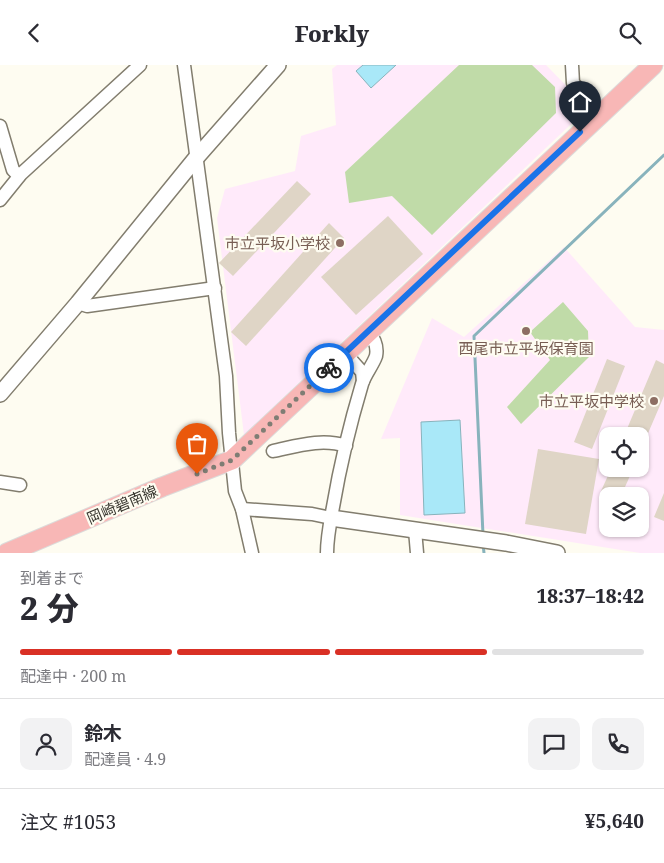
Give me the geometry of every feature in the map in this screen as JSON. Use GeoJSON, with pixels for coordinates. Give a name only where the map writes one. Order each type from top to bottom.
{"type":"FeatureCollection","features":[{"type":"Feature","properties":{"kind":"main road","name":"岡崎碧南線"},"geometry":{"type":"LineString","coordinates":[[5,553],[162,487],[232,460],[653,65]]}},
{"type":"Feature","properties":{"kind":"street"},"geometry":{"type":"LineString","coordinates":[[0,200],[19,176],[140,65]]}},
{"type":"Feature","properties":{"kind":"street"},"geometry":{"type":"LineString","coordinates":[[184,65],[226,376],[235,491],[242,509],[252,553]]}},
{"type":"Feature","properties":{"kind":"street"},"geometry":{"type":"LineString","coordinates":[[0,394],[78,303],[196,158],[278,65]]}},
{"type":"Feature","properties":{"kind":"street"},"geometry":{"type":"LineString","coordinates":[[572,65],[574,83],[602,112]]}},
{"type":"Feature","properties":{"kind":"street"},"geometry":{"type":"LineString","coordinates":[[0,126],[13,170],[19,176]]}},
{"type":"Feature","properties":{"kind":"street"},"geometry":{"type":"LineString","coordinates":[[78,303],[87,306],[215,287]]}},
{"type":"Feature","properties":{"kind":"street"},"geometry":{"type":"LineString","coordinates":[[327,553],[327,542],[337,483],[346,446],[363,381],[376,356],[374,338],[368,331]]}},
{"type":"Feature","properties":{"kind":"street"},"geometry":{"type":"LineString","coordinates":[[346,353],[362,372],[363,381]]}},
{"type":"Feature","properties":{"kind":"street"},"geometry":{"type":"LineString","coordinates":[[273,451],[319,442],[330,442],[346,446]]}},
{"type":"Feature","properties":{"kind":"street"},"geometry":{"type":"LineString","coordinates":[[0,482],[20,485]]}},
{"type":"Feature","properties":{"kind":"street"},"geometry":{"type":"LineString","coordinates":[[242,509],[312,514],[506,543],[537,551],[557,553]]}},
{"type":"Feature","properties":{"kind":"street"},"geometry":{"type":"LineString","coordinates":[[415,530],[417,553]]}},
{"type":"Feature","properties":{"kind":"street"},"geometry":{"type":"LineString","coordinates":[[0,547],[5,553]]}},
{"type":"Feature","properties":{"kind":"shaded area"},"geometry":{"type":"Polygon","coordinates":[[[337,65],[546,65],[588,108],[244,435],[217,218],[225,189],[295,171],[301,136],[336,125],[332,69],[337,65]]]}},
{"type":"Feature","properties":{"kind":"shaded area"},"geometry":{"type":"Polygon","coordinates":[[[564,247],[635,327],[664,330],[664,553],[640,553],[400,515],[400,438],[381,439],[432,318],[464,337],[564,247]]]}},
{"type":"Feature","properties":{"kind":"green space"},"geometry":{"type":"Polygon","coordinates":[[[459,65],[532,65],[555,87],[556,113],[432,235],[392,196],[349,203],[345,172],[459,65]]]}},
{"type":"Feature","properties":{"kind":"green space"},"geometry":{"type":"Polygon","coordinates":[[[563,302],[588,331],[589,357],[521,424],[507,407],[550,360],[530,332],[563,302]]]}},
{"type":"Feature","properties":{"kind":"water"},"geometry":{"type":"Polygon","coordinates":[[[363,65],[396,65],[371,88],[356,71],[363,65]]]}},
{"type":"Feature","properties":{"kind":"water"},"geometry":{"type":"Polygon","coordinates":[[[460,420],[465,513],[424,515],[421,422],[460,420]]]}},
{"type":"Feature","properties":{"kind":"building"},"geometry":{"type":"Polygon","coordinates":[[[297,181],[311,194],[233,276],[219,263],[297,181]]]}},
{"type":"Feature","properties":{"kind":"building"},"geometry":{"type":"Polygon","coordinates":[[[388,216],[423,254],[356,315],[321,277],[388,216]]]}},
{"type":"Feature","properties":{"kind":"building"},"geometry":{"type":"Polygon","coordinates":[[[329,223],[344,238],[246,346],[231,332],[329,223]]]}},
{"type":"Feature","properties":{"kind":"building"},"geometry":{"type":"Polygon","coordinates":[[[607,359],[625,366],[601,427],[599,427],[592,449],[574,442],[607,359]]]}},
{"type":"Feature","properties":{"kind":"building"},"geometry":{"type":"Polygon","coordinates":[[[656,360],[664,364],[664,396],[649,431],[649,427],[628,427],[656,360]]]}},
{"type":"Feature","properties":{"kind":"building"},"geometry":{"type":"Polygon","coordinates":[[[538,449],[599,459],[586,534],[525,524],[538,449]]]}},
{"type":"Feature","properties":{"kind":"building"},"geometry":{"type":"Polygon","coordinates":[[[607,477],[629,477],[625,487],[603,487],[607,477]]]}},
{"type":"Feature","properties":{"kind":"building"},"geometry":{"type":"Polygon","coordinates":[[[664,493],[664,521],[654,517],[664,493]]]}},
{"type":"Feature","properties":{"kind":"waterway"},"geometry":{"type":"LineString","coordinates":[[483,535],[474,336],[664,155]]}},
{"type":"Feature","properties":{"kind":"waterway"},"geometry":{"type":"LineString","coordinates":[[483,544],[484,553]]}},
{"type":"Feature","properties":{"kind":"way so far"},"geometry":{"type":"LineString","coordinates":[[197,474],[232,460],[329,368]]}},
{"type":"Feature","properties":{"kind":"place","name":"市立平坂小学校"},"geometry":{"type":"Point","coordinates":[340,243]}},
{"type":"Feature","properties":{"kind":"place","name":"西尾市立平坂保育園"},"geometry":{"type":"Point","coordinates":[526,331]}},
{"type":"Feature","properties":{"kind":"place","name":"市立平坂中学校"},"geometry":{"type":"Point","coordinates":[654,401]}},
{"type":"Feature","properties":{"kind":"route"},"geometry":{"type":"LineString","coordinates":[[329,368],[580,132]]}}]}
